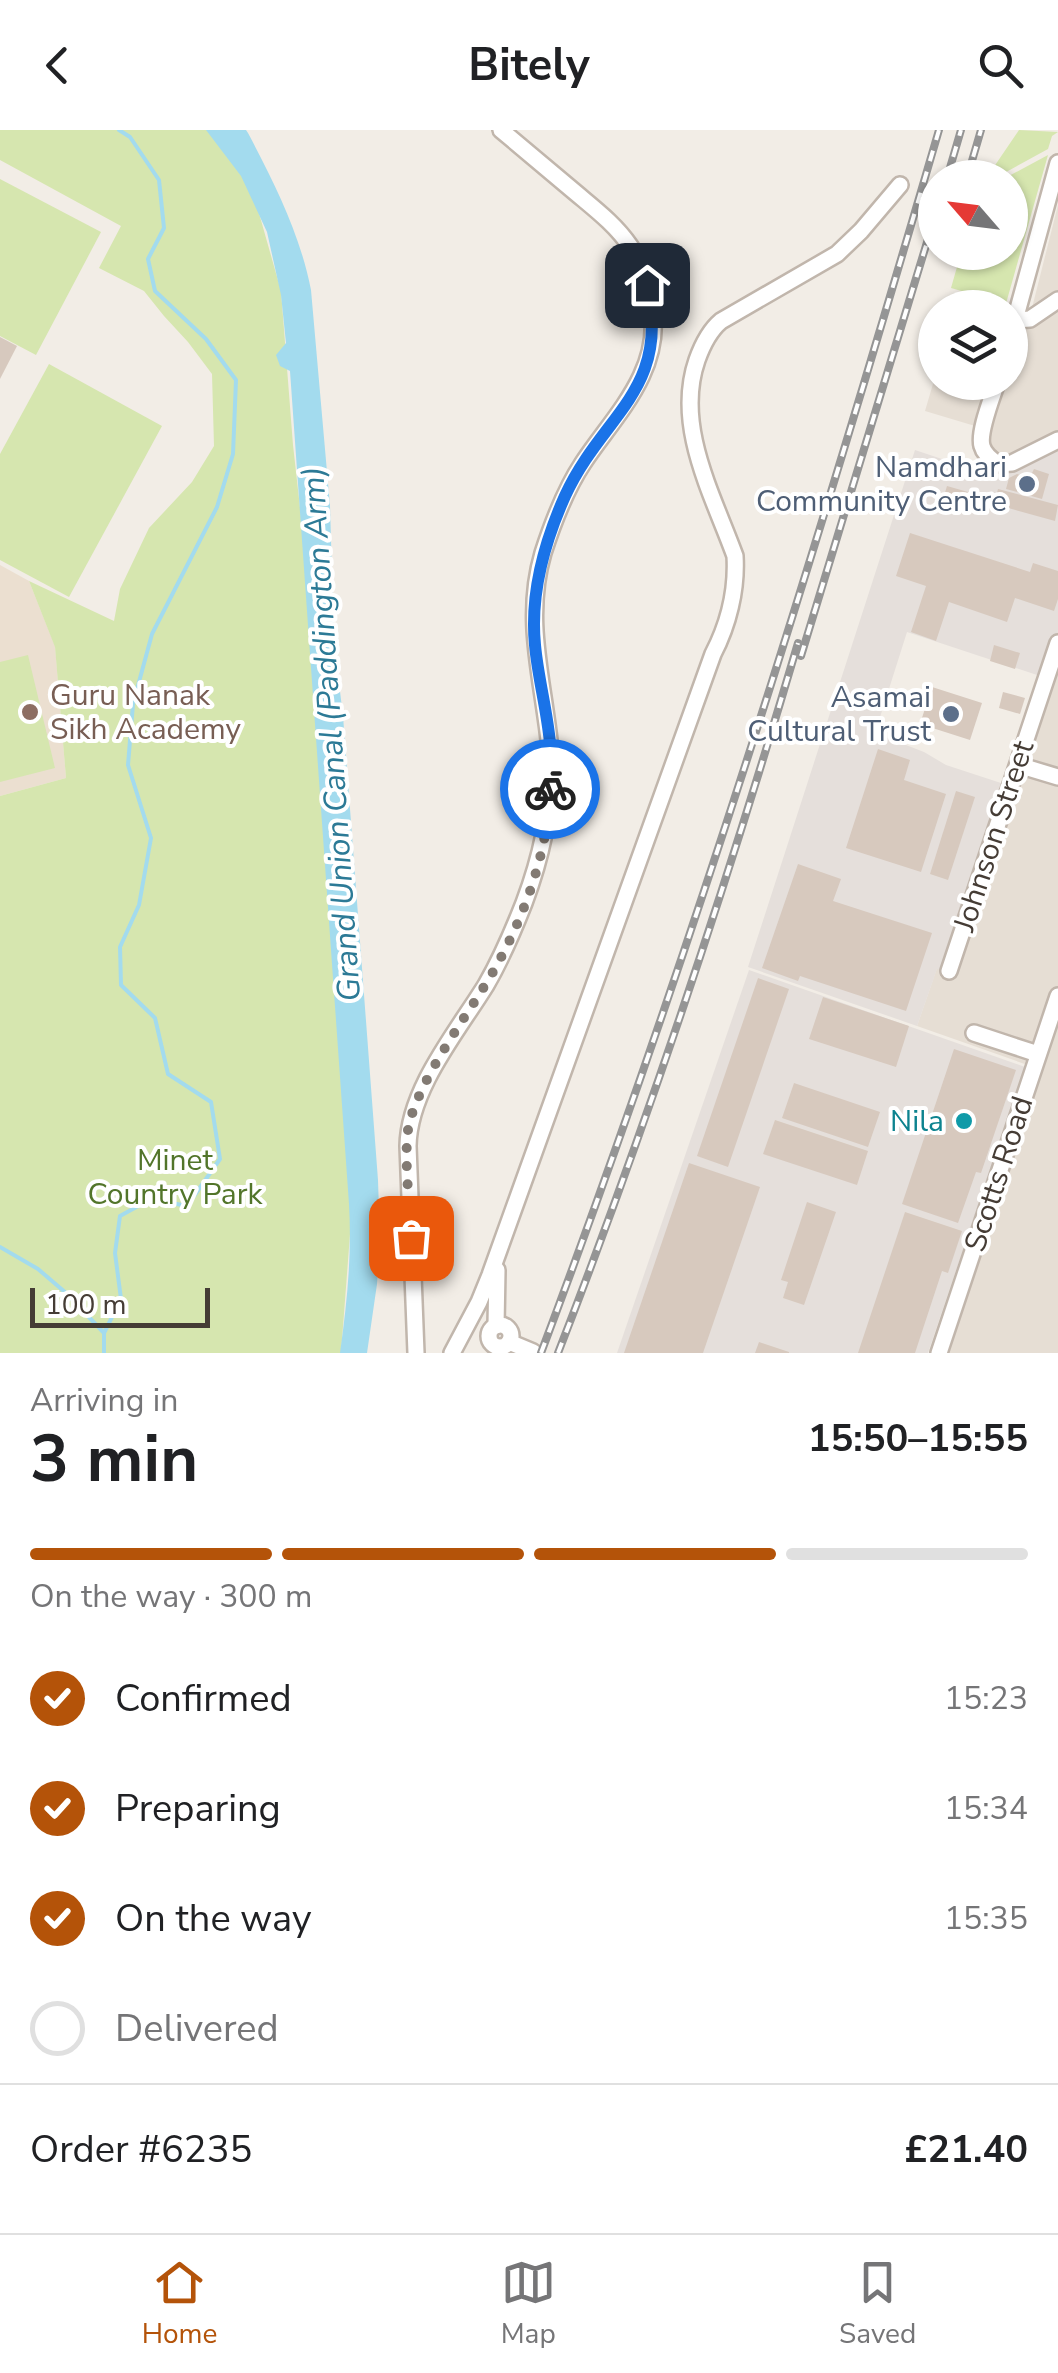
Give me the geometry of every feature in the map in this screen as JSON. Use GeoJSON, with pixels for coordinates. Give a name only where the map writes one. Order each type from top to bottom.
{"type":"FeatureCollection","features":[{"type":"Feature","properties":{"kind":"street"},"geometry":{"type":"LineString","coordinates":[[416,1353],[410,1122],[433,1071],[502,954],[534,878],[550,794],[550,741],[534,641],[542,556],[572,483],[638,386],[653,334],[647,285],[638,258],[622,235],[501,130]]}},
{"type":"Feature","properties":{"kind":"street"},"geometry":{"type":"LineString","coordinates":[[1023,290],[1058,163]]}},
{"type":"Feature","properties":{"kind":"street"},"geometry":{"type":"LineString","coordinates":[[452,1353],[479,1302],[726,625],[735,556],[708,486],[690,414],[690,387],[700,351],[721,321],[837,254],[862,232],[900,185]]}},
{"type":"Feature","properties":{"kind":"street"},"geometry":{"type":"LineString","coordinates":[[1028,319],[1058,300]]}},
{"type":"Feature","properties":{"kind":"street"},"geometry":{"type":"LineString","coordinates":[[992,400],[982,447],[998,464],[1012,463],[1058,440]]}},
{"type":"Feature","properties":{"kind":"street","name":"Johnson Street"},"geometry":{"type":"LineString","coordinates":[[949,971],[1058,643]]}},
{"type":"Feature","properties":{"kind":"street"},"geometry":{"type":"LineString","coordinates":[[1018,765],[1058,777]]}},
{"type":"Feature","properties":{"kind":"street","name":"Scotts Road"},"geometry":{"type":"LineString","coordinates":[[939,1353],[1058,996]]}},
{"type":"Feature","properties":{"kind":"street"},"geometry":{"type":"LineString","coordinates":[[974,1032],[1038,1054]]}},
{"type":"Feature","properties":{"kind":"street"},"geometry":{"type":"LineString","coordinates":[[495,1258],[496,1326],[503,1326],[511,1336],[497,1346]]}},
{"type":"Feature","properties":{"kind":"street"},"geometry":{"type":"LineString","coordinates":[[497,1346],[533,1352]]}},
{"type":"Feature","properties":{"kind":"shaded area"},"geometry":{"type":"Polygon","coordinates":[[[1058,205],[1058,443],[990,475],[972,448],[975,426],[925,411],[928,400],[1028,400],[1028,307],[1032,308],[1058,205]]]}},
{"type":"Feature","properties":{"kind":"shaded area"},"geometry":{"type":"Polygon","coordinates":[[[1058,443],[1058,630],[1043,677],[907,632],[875,733],[946,765],[1007,785],[946,971],[937,969],[917,1026],[748,967],[915,450],[990,475],[1058,443]]]}},
{"type":"Feature","properties":{"kind":"shaded area","name":"Guru Nanak Sikh Academy"},"geometry":{"type":"Polygon","coordinates":[[[0,565],[29,581],[55,646],[66,778],[0,796],[0,565]]]}},
{"type":"Feature","properties":{"kind":"shaded area"},"geometry":{"type":"Polygon","coordinates":[[[1058,630],[1058,1353],[947,1353],[1039,1069],[917,1026],[937,968],[946,971],[1058,630]]]}},
{"type":"Feature","properties":{"kind":"shaded area"},"geometry":{"type":"Polygon","coordinates":[[[749,970],[1025,1067],[928,1353],[617,1353],[749,970]]]}},
{"type":"Feature","properties":{"kind":"green space","name":"Minet Country Park"},"geometry":{"type":"Polygon","coordinates":[[[0,130],[209,130],[253,192],[281,291],[311,606],[352,1208],[341,1353],[0,1353],[0,796],[66,778],[55,647],[29,581],[114,621],[120,589],[149,528],[192,482],[214,446],[212,374],[144,291],[99,268],[121,226],[0,160],[0,130]]]}},
{"type":"Feature","properties":{"kind":"green space"},"geometry":{"type":"Polygon","coordinates":[[[1019,130],[1058,132],[1052,136],[1048,149],[1028,160],[999,160],[1019,130]]]}},
{"type":"Feature","properties":{"kind":"green space"},"geometry":{"type":"Polygon","coordinates":[[[1048,155],[1028,226],[1028,166],[1048,155]]]}},
{"type":"Feature","properties":{"kind":"green space"},"geometry":{"type":"Polygon","coordinates":[[[0,179],[101,232],[36,355],[0,336],[0,179]]]}},
{"type":"Feature","properties":{"kind":"green space"},"geometry":{"type":"Polygon","coordinates":[[[956,270],[1015,270],[1010,290],[951,288],[956,270]]]}},
{"type":"Feature","properties":{"kind":"green space"},"geometry":{"type":"Polygon","coordinates":[[[49,364],[162,426],[69,597],[0,560],[0,454],[49,364]]]}},
{"type":"Feature","properties":{"kind":"green space"},"geometry":{"type":"Polygon","coordinates":[[[28,655],[55,768],[0,782],[0,662],[28,655]]]}},
{"type":"Feature","properties":{"kind":"water","name":"Grand Union Canal (Paddington Arm)"},"geometry":{"type":"Polygon","coordinates":[[[206,130],[248,133],[293,229],[311,290],[330,506],[334,642],[378,1180],[380,1240],[367,1353],[340,1353],[348,1279],[349,1204],[290,371],[280,366],[276,355],[286,343],[281,295],[267,232],[241,176],[206,130]]]}},
{"type":"Feature","properties":{"kind":"building"},"geometry":{"type":"Polygon","coordinates":[[[0,337],[17,346],[0,379],[0,337]]]}},
{"type":"Feature","properties":{"kind":"building","name":"Namdhari Community Centre"},"geometry":{"type":"Polygon","coordinates":[[[1034,469],[1049,474],[1042,499],[1006,489],[1009,478],[1032,473],[1034,469]]]}},
{"type":"Feature","properties":{"kind":"building"},"geometry":{"type":"Polygon","coordinates":[[[947,486],[968,492],[964,506],[955,504],[952,512],[940,509],[947,486]]]}},
{"type":"Feature","properties":{"kind":"building"},"geometry":{"type":"Polygon","coordinates":[[[998,489],[1058,505],[1055,521],[994,504],[998,489]]]}},
{"type":"Feature","properties":{"kind":"building"},"geometry":{"type":"Polygon","coordinates":[[[910,533],[1030,572],[1033,563],[1058,571],[1054,611],[1015,598],[1007,622],[949,602],[936,641],[911,632],[926,586],[896,576],[910,533]]]}},
{"type":"Feature","properties":{"kind":"building"},"geometry":{"type":"Polygon","coordinates":[[[994,645],[1020,653],[1015,669],[990,661],[994,645]]]}},
{"type":"Feature","properties":{"kind":"building","name":"Asamai Cultural Trust"},"geometry":{"type":"Polygon","coordinates":[[[932,687],[982,703],[970,740],[920,724],[932,687]]]}},
{"type":"Feature","properties":{"kind":"building"},"geometry":{"type":"Polygon","coordinates":[[[1003,692],[1025,698],[1020,714],[999,708],[1003,692]]]}},
{"type":"Feature","properties":{"kind":"building"},"geometry":{"type":"Polygon","coordinates":[[[878,749],[910,760],[904,780],[946,794],[921,872],[846,848],[878,749]]]}},
{"type":"Feature","properties":{"kind":"building"},"geometry":{"type":"Polygon","coordinates":[[[956,791],[975,797],[948,880],[930,874],[956,791]]]}},
{"type":"Feature","properties":{"kind":"building"},"geometry":{"type":"Polygon","coordinates":[[[798,864],[841,879],[833,901],[932,933],[906,1011],[800,976],[798,981],[762,968],[798,864]]]}},
{"type":"Feature","properties":{"kind":"building"},"geometry":{"type":"Polygon","coordinates":[[[758,978],[789,989],[728,1167],[697,1156],[758,978]]]}},
{"type":"Feature","properties":{"kind":"building"},"geometry":{"type":"Polygon","coordinates":[[[823,997],[909,1026],[896,1067],[809,1039],[823,997]]]}},
{"type":"Feature","properties":{"kind":"building","name":"Nila"},"geometry":{"type":"Polygon","coordinates":[[[954,1049],[1016,1070],[981,1173],[976,1172],[958,1223],[902,1204],[954,1049]]]}},
{"type":"Feature","properties":{"kind":"building"},"geometry":{"type":"Polygon","coordinates":[[[794,1083],[880,1112],[868,1147],[782,1118],[794,1083]]]}},
{"type":"Feature","properties":{"kind":"building"},"geometry":{"type":"Polygon","coordinates":[[[775,1120],[868,1151],[857,1185],[763,1154],[775,1120]]]}},
{"type":"Feature","properties":{"kind":"building"},"geometry":{"type":"Polygon","coordinates":[[[689,1163],[760,1187],[703,1353],[624,1353],[689,1163]]]}},
{"type":"Feature","properties":{"kind":"building"},"geometry":{"type":"Polygon","coordinates":[[[807,1202],[836,1212],[804,1305],[783,1298],[788,1282],[781,1280],[807,1202]]]}},
{"type":"Feature","properties":{"kind":"building"},"geometry":{"type":"Polygon","coordinates":[[[905,1212],[962,1231],[948,1273],[942,1271],[915,1353],[858,1353],[905,1212]]]}},
{"type":"Feature","properties":{"kind":"building"},"geometry":{"type":"Polygon","coordinates":[[[759,1342],[789,1352],[789,1353],[755,1353],[759,1342]]]}},
{"type":"Feature","properties":{"kind":"waterway"},"geometry":{"type":"LineString","coordinates":[[104,1353],[104,1333],[121,1299],[115,1253],[120,1216],[151,1199],[187,1206],[220,1159],[211,1102],[168,1074],[155,1018],[121,985],[120,947],[139,905],[151,838],[128,765],[133,704],[152,634],[217,507],[233,454],[236,380],[206,339],[155,291],[148,259],[164,228],[159,180],[130,137],[119,130]]}},
{"type":"Feature","properties":{"kind":"waterway"},"geometry":{"type":"LineString","coordinates":[[0,1247],[38,1269],[104,1333]]}},
{"type":"Feature","properties":{"kind":"railway"},"geometry":{"type":"LineString","coordinates":[[541,1353],[650,1051],[752,745],[939,130]]}},
{"type":"Feature","properties":{"kind":"railway"},"geometry":{"type":"LineString","coordinates":[[952,160],[961,130]]}},
{"type":"Feature","properties":{"kind":"railway"},"geometry":{"type":"LineString","coordinates":[[972,160],[981,130]]}},
{"type":"Feature","properties":{"kind":"railway"},"geometry":{"type":"LineString","coordinates":[[801,656],[919,270]]}},
{"type":"Feature","properties":{"kind":"railway"},"geometry":{"type":"LineString","coordinates":[[558,1353],[686,1001],[798,643]]}},
{"type":"Feature","properties":{"kind":"way so far"},"geometry":{"type":"LineString","coordinates":[[411,1238],[410,1122],[433,1071],[490,977],[518,920],[542,849],[550,789]]}},
{"type":"Feature","properties":{"kind":"place","name":"Namdhari Community Centre"},"geometry":{"type":"Point","coordinates":[1027,484]}},
{"type":"Feature","properties":{"kind":"place","name":"Guru Nanak Sikh Academy"},"geometry":{"type":"Point","coordinates":[30,712]}},
{"type":"Feature","properties":{"kind":"place","name":"Asamai Cultural Trust"},"geometry":{"type":"Point","coordinates":[951,714]}},
{"type":"Feature","properties":{"kind":"place","name":"Nila"},"geometry":{"type":"Point","coordinates":[964,1121]}},
{"type":"Feature","properties":{"kind":"route"},"geometry":{"type":"LineString","coordinates":[[550,789],[550,741],[534,641],[542,556],[572,483],[643,375],[653,334],[647,285]]}}]}
